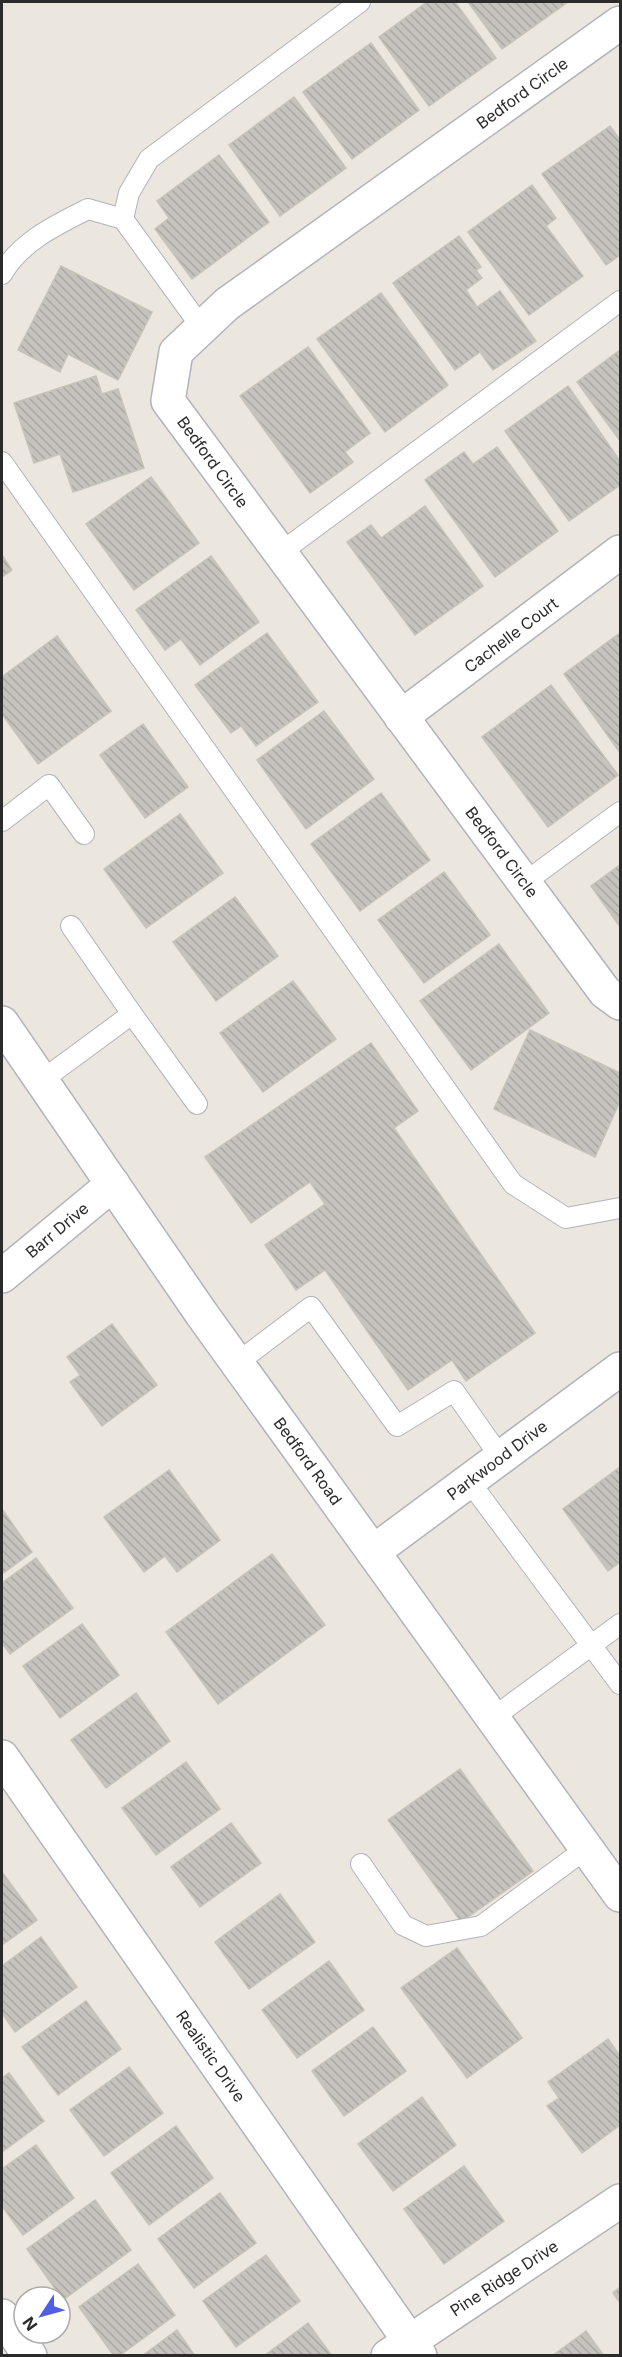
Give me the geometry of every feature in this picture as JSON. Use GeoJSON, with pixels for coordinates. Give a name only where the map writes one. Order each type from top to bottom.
{"type":"FeatureCollection","features":[{"type":"Feature","properties":{"kind":"street","name":"Bedford Circle"},"geometry":{"type":"LineString","coordinates":[[621,23],[227,304],[176,352],[168,401],[605,992],[621,1004]]}},
{"type":"Feature","properties":{"kind":"street","name":"Cachelle Court"},"geometry":{"type":"LineString","coordinates":[[402,717],[621,552]]}},
{"type":"Feature","properties":{"kind":"street","name":"Bedford Road"},"geometry":{"type":"LineString","coordinates":[[2,1023],[237,1363],[621,1894]]}},
{"type":"Feature","properties":{"kind":"street","name":"Barr Drive"},"geometry":{"type":"LineString","coordinates":[[2,1276],[113,1184]]}},
{"type":"Feature","properties":{"kind":"street","name":"Parkwood Drive"},"geometry":{"type":"LineString","coordinates":[[373,1552],[621,1369]]}},
{"type":"Feature","properties":{"kind":"street","name":"Realistic Drive"},"geometry":{"type":"LineString","coordinates":[[2,1757],[406,2351]]}},
{"type":"Feature","properties":{"kind":"street","name":"Pine Ridge Drive"},"geometry":{"type":"LineString","coordinates":[[406,2351],[621,2201]]}},
{"type":"Feature","properties":{"kind":"street"},"geometry":{"type":"LineString","coordinates":[[2,2316],[30,2355]]}},
{"type":"Feature","properties":{"kind":"lane"},"geometry":{"type":"LineString","coordinates":[[123,219],[129,193],[149,159],[360,2]]}},
{"type":"Feature","properties":{"kind":"lane"},"geometry":{"type":"LineString","coordinates":[[2,274],[9,261],[48,229],[88,209],[123,219],[202,328]]}},
{"type":"Feature","properties":{"kind":"lane"},"geometry":{"type":"LineString","coordinates":[[280,553],[621,301]]}},
{"type":"Feature","properties":{"kind":"lane"},"geometry":{"type":"LineString","coordinates":[[2,462],[13,482],[513,1184],[566,1218],[621,1208]]}},
{"type":"Feature","properties":{"kind":"lane"},"geometry":{"type":"LineString","coordinates":[[2,821],[49,785],[84,834]]}},
{"type":"Feature","properties":{"kind":"lane"},"geometry":{"type":"LineString","coordinates":[[524,883],[621,812]]}},
{"type":"Feature","properties":{"kind":"lane"},"geometry":{"type":"LineString","coordinates":[[71,926],[197,1104]]}},
{"type":"Feature","properties":{"kind":"lane"},"geometry":{"type":"LineString","coordinates":[[41,1081],[132,1014]]}},
{"type":"Feature","properties":{"kind":"lane"},"geometry":{"type":"LineString","coordinates":[[237,1363],[310,1307],[397,1426],[454,1391],[501,1458]]}},
{"type":"Feature","properties":{"kind":"lane"},"geometry":{"type":"LineString","coordinates":[[470,1481],[621,1684]]}},
{"type":"Feature","properties":{"kind":"lane"},"geometry":{"type":"LineString","coordinates":[[494,1717],[621,1624]]}},
{"type":"Feature","properties":{"kind":"lane"},"geometry":{"type":"LineString","coordinates":[[361,1864],[403,1925],[426,1936],[481,1926],[587,1848]]}},
{"type":"Feature","properties":{"kind":"building"},"geometry":{"type":"Polygon","coordinates":[[[427,2],[455,2],[496,58],[429,106],[379,37],[427,2]]]}},
{"type":"Feature","properties":{"kind":"building"},"geometry":{"type":"Polygon","coordinates":[[[468,2],[568,2],[502,49],[468,2]]]}},
{"type":"Feature","properties":{"kind":"building"},"geometry":{"type":"Polygon","coordinates":[[[371,43],[419,110],[352,159],[303,92],[371,43]]]}},
{"type":"Feature","properties":{"kind":"building"},"geometry":{"type":"Polygon","coordinates":[[[294,97],[346,168],[280,216],[229,145],[294,97]]]}},
{"type":"Feature","properties":{"kind":"building"},"geometry":{"type":"Polygon","coordinates":[[[610,126],[620,140],[620,255],[606,265],[542,174],[610,126]]]}},
{"type":"Feature","properties":{"kind":"building"},"geometry":{"type":"Polygon","coordinates":[[[219,155],[269,222],[192,279],[155,229],[169,218],[157,201],[219,155]]]}},
{"type":"Feature","properties":{"kind":"building"},"geometry":{"type":"Polygon","coordinates":[[[532,185],[556,218],[546,226],[583,276],[529,315],[468,232],[532,185]]]}},
{"type":"Feature","properties":{"kind":"building"},"geometry":{"type":"Polygon","coordinates":[[[459,236],[481,267],[476,270],[482,278],[466,290],[477,307],[500,291],[536,341],[493,370],[480,352],[455,370],[393,283],[459,236]]]}},
{"type":"Feature","properties":{"kind":"building"},"geometry":{"type":"Polygon","coordinates":[[[61,266],[152,312],[118,380],[68,354],[60,372],[18,350],[61,266]]]}},
{"type":"Feature","properties":{"kind":"building"},"geometry":{"type":"Polygon","coordinates":[[[381,293],[448,385],[385,432],[317,339],[381,293]]]}},
{"type":"Feature","properties":{"kind":"building"},"geometry":{"type":"Polygon","coordinates":[[[308,347],[370,433],[345,452],[353,462],[310,493],[240,396],[308,347]]]}},
{"type":"Feature","properties":{"kind":"building"},"geometry":{"type":"Polygon","coordinates":[[[620,350],[620,441],[577,382],[620,350]]]}},
{"type":"Feature","properties":{"kind":"building"},"geometry":{"type":"Polygon","coordinates":[[[96,376],[102,394],[118,389],[144,468],[73,492],[60,454],[34,463],[14,403],[96,376]]]}},
{"type":"Feature","properties":{"kind":"building"},"geometry":{"type":"Polygon","coordinates":[[[568,386],[620,461],[620,485],[569,521],[505,431],[568,386]]]}},
{"type":"Feature","properties":{"kind":"building"},"geometry":{"type":"Polygon","coordinates":[[[497,447],[558,531],[495,577],[425,480],[464,452],[473,464],[497,447]]]}},
{"type":"Feature","properties":{"kind":"building"},"geometry":{"type":"Polygon","coordinates":[[[151,477],[199,543],[134,590],[86,524],[151,477]]]}},
{"type":"Feature","properties":{"kind":"building"},"geometry":{"type":"Polygon","coordinates":[[[425,506],[483,586],[415,635],[347,542],[371,525],[381,538],[425,506]]]}},
{"type":"Feature","properties":{"kind":"building"},"geometry":{"type":"Polygon","coordinates":[[[2,555],[12,570],[2,577],[2,555]]]}},
{"type":"Feature","properties":{"kind":"building"},"geometry":{"type":"Polygon","coordinates":[[[211,556],[259,622],[200,665],[181,639],[165,650],[136,610],[211,556]]]}},
{"type":"Feature","properties":{"kind":"building"},"geometry":{"type":"Polygon","coordinates":[[[267,633],[318,702],[256,746],[241,726],[231,733],[195,685],[267,633]]]}},
{"type":"Feature","properties":{"kind":"building"},"geometry":{"type":"Polygon","coordinates":[[[620,633],[620,753],[564,674],[620,633]]]}},
{"type":"Feature","properties":{"kind":"building"},"geometry":{"type":"Polygon","coordinates":[[[57,636],[111,711],[38,764],[2,714],[2,677],[57,636]]]}},
{"type":"Feature","properties":{"kind":"building"},"geometry":{"type":"Polygon","coordinates":[[[551,685],[618,775],[548,827],[482,737],[551,685]]]}},
{"type":"Feature","properties":{"kind":"building"},"geometry":{"type":"Polygon","coordinates":[[[324,711],[374,779],[306,829],[257,760],[324,711]]]}},
{"type":"Feature","properties":{"kind":"building"},"geometry":{"type":"Polygon","coordinates":[[[143,724],[188,787],[145,818],[100,755],[143,724]]]}},
{"type":"Feature","properties":{"kind":"building"},"geometry":{"type":"Polygon","coordinates":[[[381,793],[430,860],[360,911],[311,844],[381,793]]]}},
{"type":"Feature","properties":{"kind":"building"},"geometry":{"type":"Polygon","coordinates":[[[180,814],[223,873],[146,928],[104,869],[180,814]]]}},
{"type":"Feature","properties":{"kind":"building"},"geometry":{"type":"Polygon","coordinates":[[[620,865],[620,927],[591,886],[620,865]]]}},
{"type":"Feature","properties":{"kind":"building"},"geometry":{"type":"Polygon","coordinates":[[[444,872],[490,935],[424,983],[378,920],[444,872]]]}},
{"type":"Feature","properties":{"kind":"building"},"geometry":{"type":"Polygon","coordinates":[[[235,897],[278,956],[216,1001],[173,942],[235,897]]]}},
{"type":"Feature","properties":{"kind":"building"},"geometry":{"type":"Polygon","coordinates":[[[499,944],[549,1013],[471,1070],[420,1001],[499,944]]]}},
{"type":"Feature","properties":{"kind":"building"},"geometry":{"type":"Polygon","coordinates":[[[293,981],[336,1039],[263,1092],[220,1033],[293,981]]]}},
{"type":"Feature","properties":{"kind":"building"},"geometry":{"type":"Polygon","coordinates":[[[530,1030],[620,1073],[620,1101],[595,1157],[494,1109],[530,1030]]]}},
{"type":"Feature","properties":{"kind":"building"},"geometry":{"type":"Polygon","coordinates":[[[371,1043],[418,1111],[394,1128],[535,1333],[466,1381],[452,1360],[408,1390],[325,1270],[296,1290],[265,1245],[325,1204],[310,1182],[251,1223],[205,1157],[371,1043]]]}},
{"type":"Feature","properties":{"kind":"building"},"geometry":{"type":"Polygon","coordinates":[[[112,1324],[157,1385],[102,1426],[70,1382],[80,1375],[67,1357],[112,1324]]]}},
{"type":"Feature","properties":{"kind":"building"},"geometry":{"type":"Polygon","coordinates":[[[620,1467],[620,1562],[608,1571],[563,1509],[620,1467]]]}},
{"type":"Feature","properties":{"kind":"building"},"geometry":{"type":"Polygon","coordinates":[[[169,1470],[220,1540],[177,1572],[165,1556],[144,1572],[104,1517],[169,1470]]]}},
{"type":"Feature","properties":{"kind":"building"},"geometry":{"type":"Polygon","coordinates":[[[2,1509],[32,1552],[2,1574],[2,1509]]]}},
{"type":"Feature","properties":{"kind":"building"},"geometry":{"type":"Polygon","coordinates":[[[272,1554],[325,1625],[218,1704],[166,1632],[272,1554]]]}},
{"type":"Feature","properties":{"kind":"building"},"geometry":{"type":"Polygon","coordinates":[[[36,1558],[73,1608],[10,1654],[2,1643],[2,1583],[36,1558]]]}},
{"type":"Feature","properties":{"kind":"building"},"geometry":{"type":"Polygon","coordinates":[[[82,1624],[119,1675],[60,1718],[23,1666],[82,1624]]]}},
{"type":"Feature","properties":{"kind":"building"},"geometry":{"type":"Polygon","coordinates":[[[136,1693],[170,1741],[106,1788],[71,1740],[136,1693]]]}},
{"type":"Feature","properties":{"kind":"building"},"geometry":{"type":"Polygon","coordinates":[[[186,1762],[220,1809],[156,1855],[122,1808],[186,1762]]]}},
{"type":"Feature","properties":{"kind":"building"},"geometry":{"type":"Polygon","coordinates":[[[460,1769],[533,1871],[461,1922],[388,1820],[460,1769]]]}},
{"type":"Feature","properties":{"kind":"building"},"geometry":{"type":"Polygon","coordinates":[[[231,1823],[261,1863],[200,1907],[171,1867],[231,1823]]]}},
{"type":"Feature","properties":{"kind":"building"},"geometry":{"type":"Polygon","coordinates":[[[2,1872],[37,1920],[2,1945],[2,1872]]]}},
{"type":"Feature","properties":{"kind":"building"},"geometry":{"type":"Polygon","coordinates":[[[280,1894],[315,1942],[249,1989],[215,1942],[280,1894]]]}},
{"type":"Feature","properties":{"kind":"building"},"geometry":{"type":"Polygon","coordinates":[[[41,1937],[77,1987],[15,2032],[2,2013],[2,1966],[41,1937]]]}},
{"type":"Feature","properties":{"kind":"building"},"geometry":{"type":"Polygon","coordinates":[[[457,1948],[522,2038],[467,2078],[401,1988],[457,1948]]]}},
{"type":"Feature","properties":{"kind":"building"},"geometry":{"type":"Polygon","coordinates":[[[329,1961],[364,2010],[297,2058],[262,2010],[329,1961]]]}},
{"type":"Feature","properties":{"kind":"building"},"geometry":{"type":"Polygon","coordinates":[[[86,2001],[121,2049],[58,2095],[22,2047],[86,2001]]]}},
{"type":"Feature","properties":{"kind":"building"},"geometry":{"type":"Polygon","coordinates":[[[373,2027],[406,2071],[344,2116],[312,2071],[373,2027]]]}},
{"type":"Feature","properties":{"kind":"building"},"geometry":{"type":"Polygon","coordinates":[[[608,2039],[620,2056],[620,2125],[582,2153],[547,2106],[559,2098],[548,2082],[608,2039]]]}},
{"type":"Feature","properties":{"kind":"building"},"geometry":{"type":"Polygon","coordinates":[[[129,2067],[163,2113],[104,2156],[70,2110],[129,2067]]]}},
{"type":"Feature","properties":{"kind":"building"},"geometry":{"type":"Polygon","coordinates":[[[9,2073],[44,2121],[2,2152],[2,2078],[9,2073]]]}},
{"type":"Feature","properties":{"kind":"building"},"geometry":{"type":"Polygon","coordinates":[[[422,2097],[456,2145],[393,2191],[358,2144],[422,2097]]]}},
{"type":"Feature","properties":{"kind":"building"},"geometry":{"type":"Polygon","coordinates":[[[176,2126],[213,2178],[149,2225],[111,2173],[176,2126]]]}},
{"type":"Feature","properties":{"kind":"building"},"geometry":{"type":"Polygon","coordinates":[[[36,2145],[74,2198],[23,2235],[2,2206],[2,2169],[36,2145]]]}},
{"type":"Feature","properties":{"kind":"building"},"geometry":{"type":"Polygon","coordinates":[[[464,2166],[504,2221],[444,2264],[404,2209],[464,2166]]]}},
{"type":"Feature","properties":{"kind":"building"},"geometry":{"type":"Polygon","coordinates":[[[220,2193],[256,2243],[194,2288],[158,2239],[220,2193]]]}},
{"type":"Feature","properties":{"kind":"building"},"geometry":{"type":"Polygon","coordinates":[[[95,2200],[131,2250],[72,2293],[72,2285],[52,2285],[27,2249],[95,2200]]]}},
{"type":"Feature","properties":{"kind":"building"},"geometry":{"type":"Polygon","coordinates":[[[266,2255],[300,2301],[236,2347],[203,2301],[266,2255]]]}},
{"type":"Feature","properties":{"kind":"building"},"geometry":{"type":"Polygon","coordinates":[[[138,2264],[175,2315],[119,2356],[114,2356],[79,2307],[138,2264]]]}},
{"type":"Feature","properties":{"kind":"building"},"geometry":{"type":"Polygon","coordinates":[[[620,2287],[620,2303],[613,2293],[620,2287]]]}},
{"type":"Feature","properties":{"kind":"building"},"geometry":{"type":"Polygon","coordinates":[[[308,2323],[332,2356],[264,2356],[308,2323]]]}},
{"type":"Feature","properties":{"kind":"building"},"geometry":{"type":"Polygon","coordinates":[[[177,2330],[195,2356],[142,2356],[177,2330]]]}},
{"type":"Feature","properties":{"kind":"building"},"geometry":{"type":"Polygon","coordinates":[[[586,2331],[604,2356],[552,2356],[586,2331]]]}}]}
